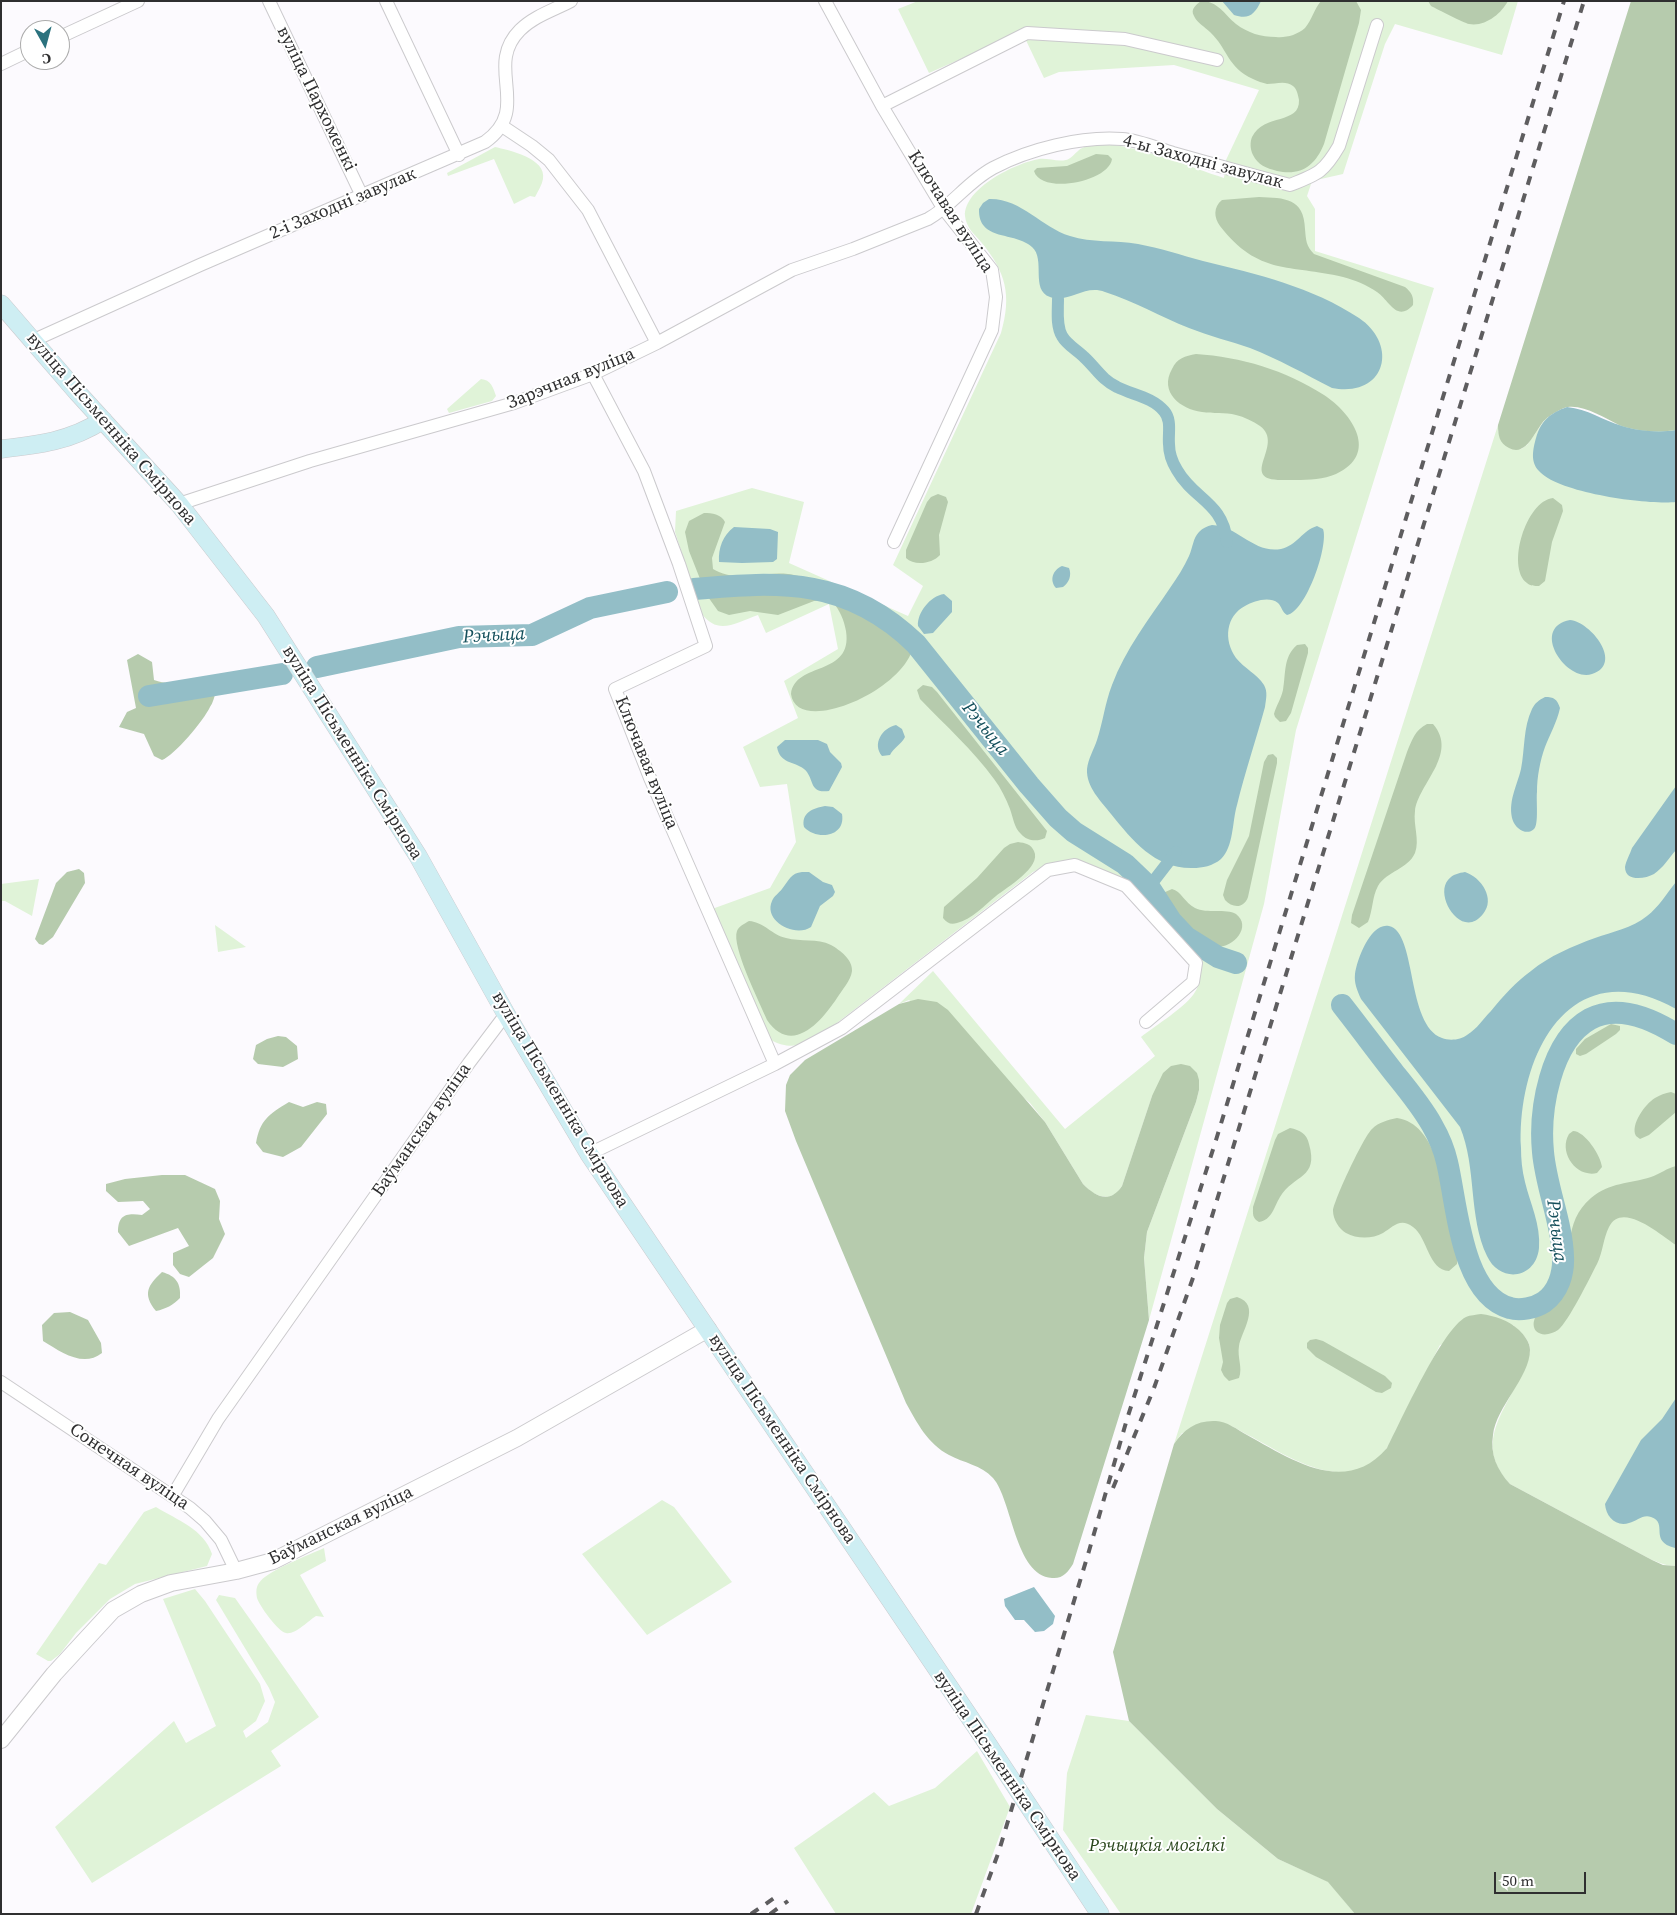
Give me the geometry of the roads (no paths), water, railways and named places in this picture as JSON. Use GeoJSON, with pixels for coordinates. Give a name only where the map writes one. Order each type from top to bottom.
{"type":"FeatureCollection","features":[{"type":"Feature","properties":{"kind":"main road","name":"вуліца Пісьменніка Смірнова"},"geometry":{"type":"LineString","coordinates":[[1,304],[32,341],[180,504],[266,616],[418,856],[506,1014],[589,1154],[708,1328],[1100,1914]]}},
{"type":"Feature","properties":{"kind":"main road"},"geometry":{"type":"LineString","coordinates":[[1,449],[59,441],[84,431],[103,420]]}},
{"type":"Feature","properties":{"kind":"street"},"geometry":{"type":"LineString","coordinates":[[70,32],[138,1]]}},
{"type":"Feature","properties":{"kind":"street","name":"вуліца Пархоменкі"},"geometry":{"type":"LineString","coordinates":[[269,1],[362,196]]}},
{"type":"Feature","properties":{"kind":"street"},"geometry":{"type":"LineString","coordinates":[[386,1],[459,155]]}},
{"type":"Feature","properties":{"kind":"street"},"geometry":{"type":"LineString","coordinates":[[571,1],[528,23],[511,42],[505,69],[508,111],[502,126],[532,146],[548,160],[588,210],[657,343]]}},
{"type":"Feature","properties":{"kind":"street","name":"Ключавая вуліца"},"geometry":{"type":"LineString","coordinates":[[825,1],[882,106],[943,208],[992,270],[996,297],[992,330],[894,542]]}},
{"type":"Feature","properties":{"kind":"street","name":"4-ы Заходні завулак"},"geometry":{"type":"LineString","coordinates":[[943,208],[972,182],[999,165],[1028,154],[1090,138],[1124,139],[1290,185],[1315,176],[1329,163],[1339,146],[1377,25]]}},
{"type":"Feature","properties":{"kind":"street"},"geometry":{"type":"LineString","coordinates":[[882,106],[1026,33],[1125,39],[1217,60]]}},
{"type":"Feature","properties":{"kind":"street"},"geometry":{"type":"LineString","coordinates":[[1,64],[20,55]]}},
{"type":"Feature","properties":{"kind":"street","name":"2-і Заходні завулак"},"geometry":{"type":"LineString","coordinates":[[32,341],[200,265],[459,155],[485,142],[502,126]]}},
{"type":"Feature","properties":{"kind":"street","name":"Зарэчная вуліца"},"geometry":{"type":"LineString","coordinates":[[180,504],[310,462],[514,403],[593,374],[657,343],[792,270],[861,246],[928,219],[943,208]]}},
{"type":"Feature","properties":{"kind":"street","name":"Ключавая вуліца"},"geometry":{"type":"LineString","coordinates":[[593,374],[644,471],[679,564],[706,646],[615,689],[650,778],[774,1064]]}},
{"type":"Feature","properties":{"kind":"street"},"geometry":{"type":"LineString","coordinates":[[589,1154],[774,1064],[842,1028],[1048,870],[1075,865],[1126,886],[1196,963],[1193,982],[1146,1022]]}},
{"type":"Feature","properties":{"kind":"street","name":"Баўманская вуліца"},"geometry":{"type":"LineString","coordinates":[[171,1495],[176,1490],[218,1420],[470,1062],[506,1014]]}},
{"type":"Feature","properties":{"kind":"street","name":"Баўманская вуліца"},"geometry":{"type":"LineString","coordinates":[[1,1740],[54,1674],[113,1610],[141,1594],[171,1583],[236,1571],[273,1561],[474,1461],[708,1328]]}},
{"type":"Feature","properties":{"kind":"street","name":"Сонечная вуліца"},"geometry":{"type":"LineString","coordinates":[[1,1382],[190,1508],[221,1540],[236,1571]]}},
{"type":"Feature","properties":{"kind":"water"},"geometry":{"type":"Polygon","coordinates":[[[1222,1],[1261,1],[1251,15],[1244,17],[1234,15],[1222,1]]]}},
{"type":"Feature","properties":{"kind":"water"},"geometry":{"type":"Polygon","coordinates":[[[989,199],[1011,203],[1070,236],[1087,240],[1138,244],[1264,277],[1322,298],[1359,318],[1372,329],[1379,342],[1382,355],[1381,367],[1375,377],[1365,385],[1350,389],[1332,388],[1260,352],[1204,334],[1105,292],[1090,290],[1064,298],[1050,297],[1041,288],[1038,259],[1032,247],[1025,242],[984,227],[980,219],[979,209],[989,199]]]}},
{"type":"Feature","properties":{"kind":"water"},"geometry":{"type":"Polygon","coordinates":[[[1567,407],[1582,410],[1615,424],[1635,429],[1676,430],[1676,502],[1645,502],[1604,496],[1564,486],[1549,479],[1539,471],[1534,464],[1533,455],[1538,432],[1547,418],[1567,407]]]}},
{"type":"Feature","properties":{"kind":"water"},"geometry":{"type":"Polygon","coordinates":[[[1212,525],[1230,530],[1262,548],[1271,549],[1286,547],[1317,526],[1323,529],[1323,549],[1308,591],[1294,611],[1287,615],[1278,603],[1262,600],[1249,604],[1239,610],[1230,622],[1228,629],[1229,644],[1239,662],[1264,685],[1266,693],[1265,707],[1240,793],[1230,841],[1225,854],[1215,863],[1207,866],[1196,868],[1179,867],[1167,864],[1146,852],[1128,834],[1095,793],[1087,776],[1087,769],[1117,672],[1138,635],[1183,568],[1197,534],[1204,528],[1212,525]]]}},
{"type":"Feature","properties":{"kind":"water"},"geometry":{"type":"Polygon","coordinates":[[[734,527],[770,529],[778,532],[777,559],[773,562],[719,562],[722,542],[734,527]]]}},
{"type":"Feature","properties":{"kind":"water"},"geometry":{"type":"Polygon","coordinates":[[[1062,566],[1069,568],[1069,579],[1063,587],[1056,588],[1052,579],[1056,570],[1062,566]]]}},
{"type":"Feature","properties":{"kind":"water"},"geometry":{"type":"Polygon","coordinates":[[[944,594],[952,601],[952,612],[933,633],[924,634],[918,626],[922,611],[934,598],[944,594]]]}},
{"type":"Feature","properties":{"kind":"water"},"geometry":{"type":"Polygon","coordinates":[[[1570,620],[1578,622],[1595,635],[1605,653],[1605,662],[1601,669],[1592,674],[1582,675],[1572,670],[1563,663],[1556,653],[1552,643],[1553,633],[1558,625],[1570,620]]]}},
{"type":"Feature","properties":{"kind":"water"},"geometry":{"type":"Polygon","coordinates":[[[1545,697],[1555,699],[1560,708],[1540,763],[1536,827],[1531,831],[1525,832],[1514,824],[1511,814],[1512,801],[1521,769],[1529,716],[1534,705],[1545,697]]]}},
{"type":"Feature","properties":{"kind":"water"},"geometry":{"type":"Polygon","coordinates":[[[896,725],[902,729],[905,737],[890,755],[882,756],[878,747],[880,737],[886,729],[896,725]]]}},
{"type":"Feature","properties":{"kind":"water"},"geometry":{"type":"Polygon","coordinates":[[[785,740],[818,740],[827,744],[830,752],[841,763],[842,767],[829,791],[815,788],[804,769],[781,756],[777,747],[785,740]]]}},
{"type":"Feature","properties":{"kind":"water"},"geometry":{"type":"Polygon","coordinates":[[[1676,786],[1676,850],[1654,874],[1641,878],[1628,875],[1625,867],[1632,848],[1676,786]]]}},
{"type":"Feature","properties":{"kind":"water"},"geometry":{"type":"Polygon","coordinates":[[[825,806],[833,807],[842,814],[840,828],[835,832],[823,835],[816,834],[804,827],[804,818],[809,812],[825,806]]]}},
{"type":"Feature","properties":{"kind":"water"},"geometry":{"type":"Polygon","coordinates":[[[809,872],[823,882],[832,885],[835,892],[833,896],[820,906],[811,927],[804,930],[789,929],[776,921],[770,908],[773,899],[791,878],[795,874],[809,872]]]}},
{"type":"Feature","properties":{"kind":"water"},"geometry":{"type":"Polygon","coordinates":[[[1465,872],[1476,879],[1485,889],[1488,902],[1483,914],[1475,921],[1467,922],[1459,919],[1452,913],[1447,905],[1445,896],[1445,887],[1448,880],[1458,873],[1465,872]]]}},
{"type":"Feature","properties":{"kind":"water"},"geometry":{"type":"Polygon","coordinates":[[[1676,882],[1676,1009],[1639,994],[1606,993],[1579,1003],[1557,1021],[1540,1048],[1529,1079],[1522,1113],[1521,1148],[1524,1178],[1535,1214],[1539,1248],[1536,1258],[1525,1272],[1508,1274],[1500,1271],[1487,1256],[1481,1241],[1477,1225],[1469,1159],[1460,1127],[1361,999],[1355,977],[1356,967],[1362,951],[1371,935],[1382,926],[1389,926],[1398,932],[1409,961],[1422,1016],[1431,1030],[1442,1038],[1448,1040],[1458,1039],[1474,1030],[1520,980],[1538,966],[1570,948],[1628,927],[1641,920],[1655,909],[1676,882]]]}},
{"type":"Feature","properties":{"kind":"water"},"geometry":{"type":"Polygon","coordinates":[[[1676,1398],[1675,1548],[1662,1541],[1659,1523],[1656,1520],[1645,1516],[1629,1523],[1620,1524],[1612,1520],[1607,1513],[1605,1504],[1641,1440],[1662,1419],[1676,1398]]]}},
{"type":"Feature","properties":{"kind":"water"},"geometry":{"type":"Polygon","coordinates":[[[1034,1587],[1055,1616],[1053,1624],[1044,1631],[1035,1632],[1024,1620],[1015,1620],[1005,1606],[1004,1599],[1034,1587]]]}},
{"type":"Feature","properties":{"kind":"waterway"},"geometry":{"type":"LineString","coordinates":[[1058,299],[1059,328],[1067,342],[1107,381],[1154,402],[1164,411],[1169,422],[1170,451],[1174,464],[1184,480],[1207,502],[1220,518],[1227,542]]}},
{"type":"Feature","properties":{"kind":"waterway","name":"Рэчыца"},"geometry":{"type":"LineString","coordinates":[[694,589],[756,585],[785,585],[812,589],[839,595],[865,606],[891,622],[916,644],[1029,785],[1058,818],[1074,832],[1125,864],[1149,887],[1171,921],[1186,937],[1218,957],[1236,963]]}},
{"type":"Feature","properties":{"kind":"waterway","name":"Рэчыца"},"geometry":{"type":"LineString","coordinates":[[317,667],[459,637],[532,635],[590,608],[667,592]]}},
{"type":"Feature","properties":{"kind":"waterway","name":"Рэчыца"},"geometry":{"type":"LineString","coordinates":[[149,696],[282,674]]}},
{"type":"Feature","properties":{"kind":"waterway"},"geometry":{"type":"LineString","coordinates":[[1149,887],[1176,852]]}},
{"type":"Feature","properties":{"kind":"waterway","name":"Рэчыца"},"geometry":{"type":"LineString","coordinates":[[1342,1005],[1415,1099],[1432,1125],[1446,1157],[1458,1223],[1471,1267],[1481,1285],[1494,1300],[1514,1309],[1536,1306],[1549,1298],[1559,1282],[1562,1269],[1562,1243],[1547,1178],[1542,1135],[1543,1117],[1550,1078],[1556,1060],[1565,1043],[1576,1029],[1590,1019],[1612,1013],[1634,1015],[1656,1023],[1676,1034]]}},
{"type":"Feature","properties":{"kind":"railway"},"geometry":{"type":"LineString","coordinates":[[976,1914],[999,1851],[1127,1419],[1216,1140],[1564,1]]}},
{"type":"Feature","properties":{"kind":"railway"},"geometry":{"type":"LineString","coordinates":[[1113,1488],[1154,1388],[1194,1275],[1584,1]]}},
{"type":"Feature","properties":{"kind":"railway"},"geometry":{"type":"LineString","coordinates":[[751,1914],[780,1894]]}},
{"type":"Feature","properties":{"kind":"railway"},"geometry":{"type":"LineString","coordinates":[[770,1914],[788,1901]]}},
{"type":"Feature","properties":{"kind":"park label","name":"Рэчыцкія могілкі"},"geometry":{"type":"Point","coordinates":[1157,1846]}}]}
